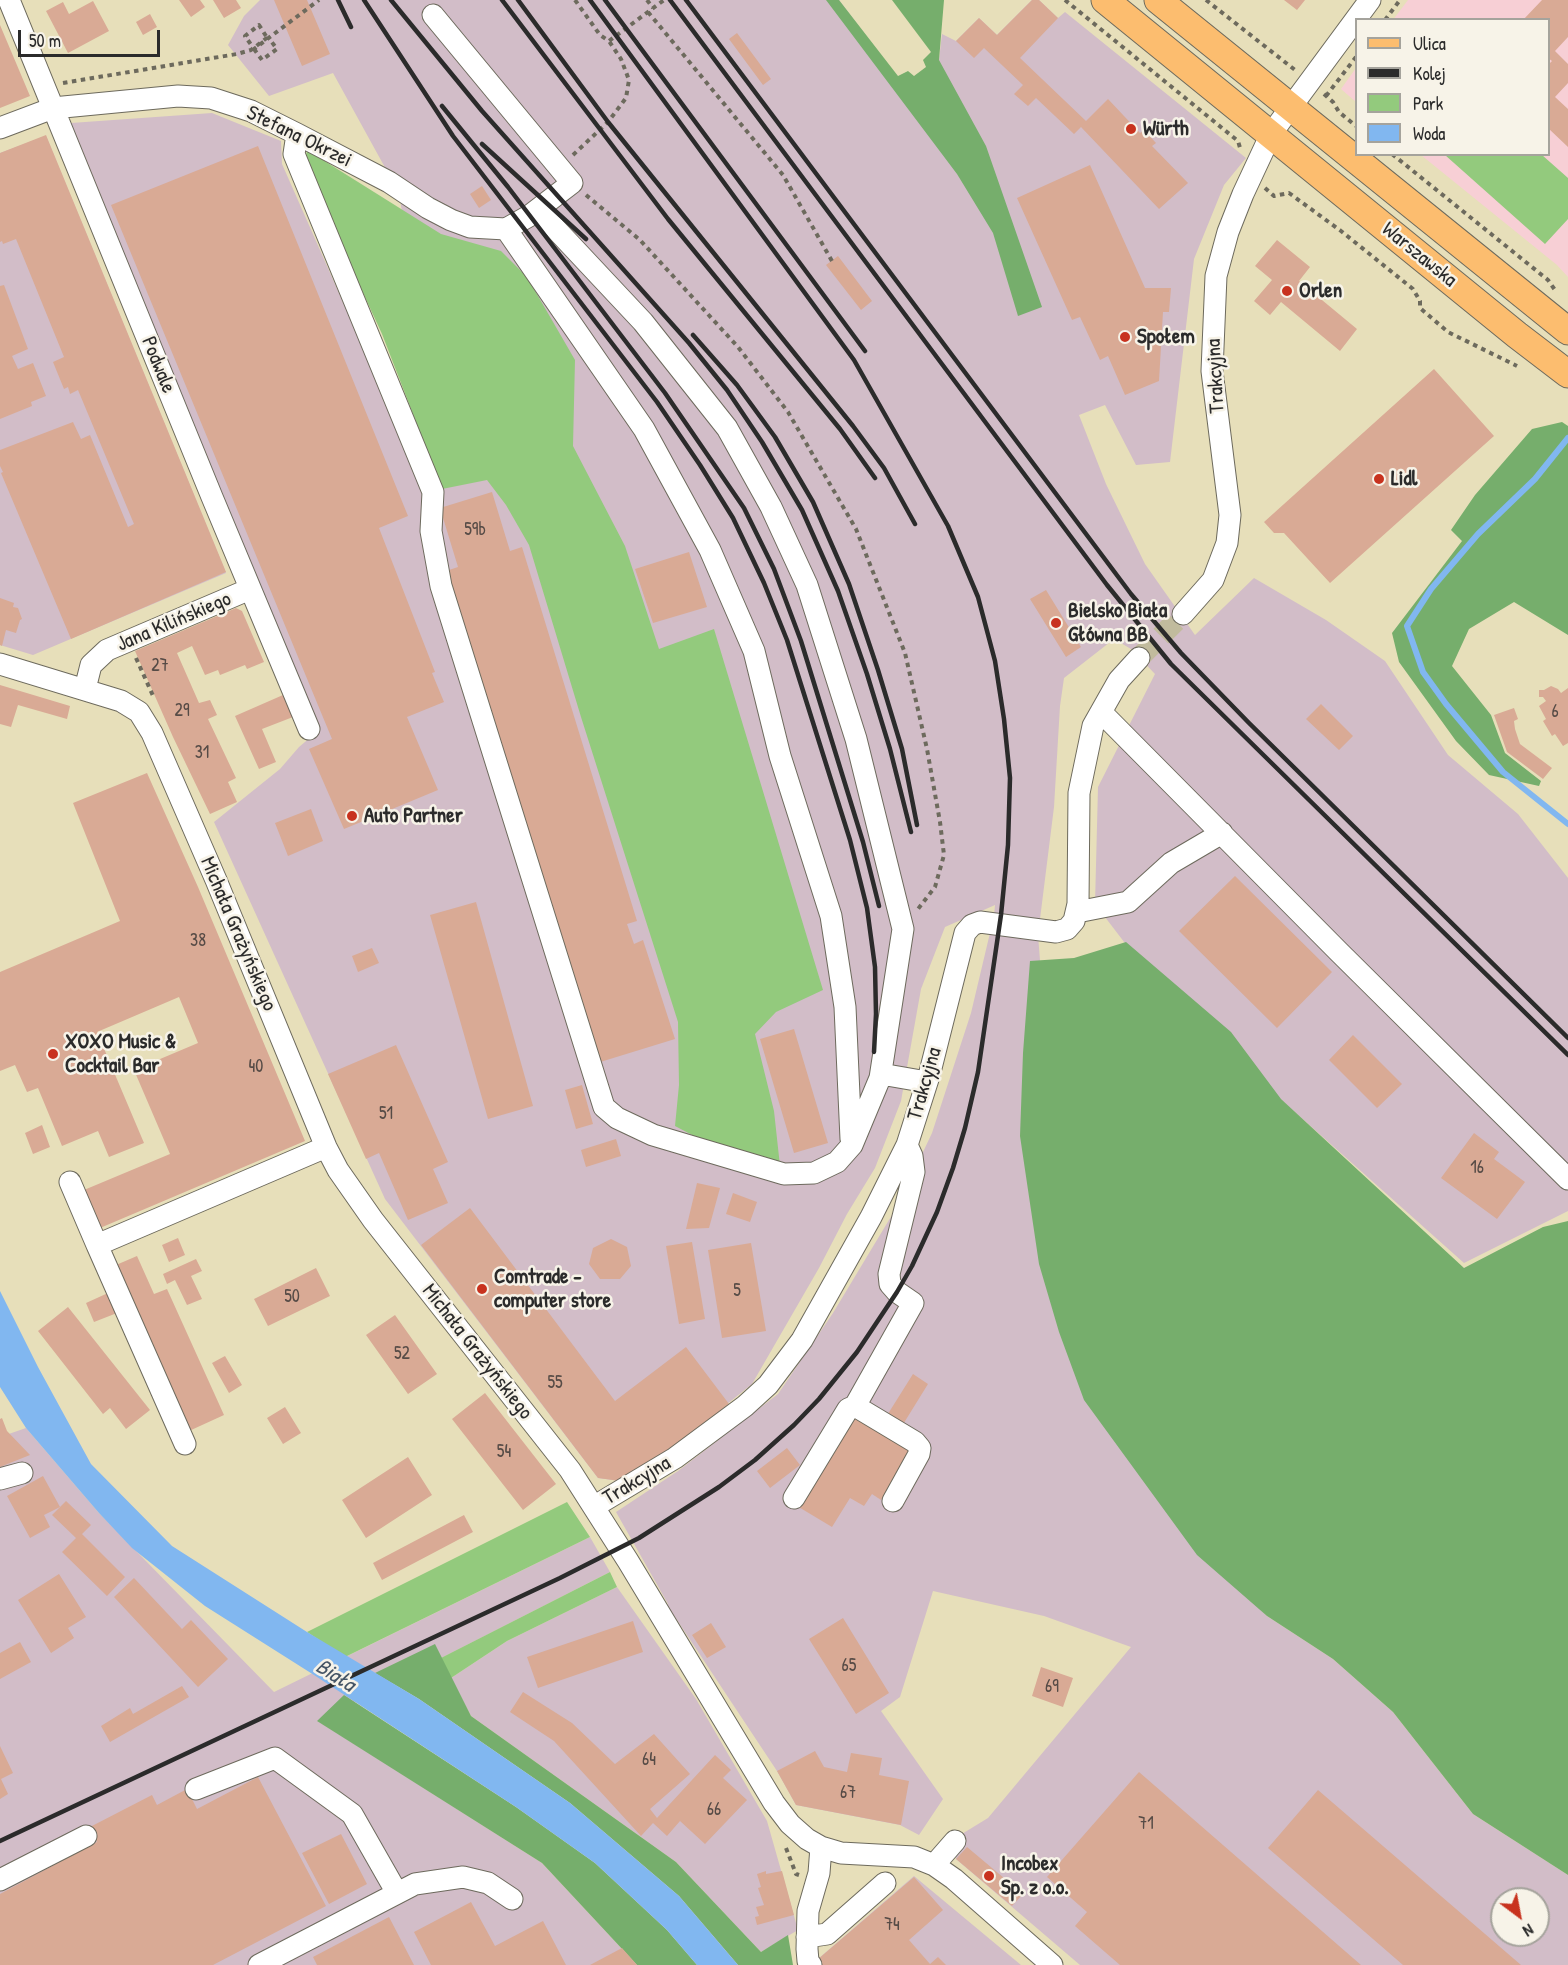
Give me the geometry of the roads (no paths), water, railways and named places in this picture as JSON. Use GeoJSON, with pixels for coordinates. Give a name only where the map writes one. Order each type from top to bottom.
{"type":"FeatureCollection","features":[{"type":"Feature","properties":{"kind":"main road","name":"Warszawska"},"geometry":{"type":"LineString","coordinates":[[1105,0],[1568,374]]}},
{"type":"Feature","properties":{"kind":"main road","name":"Warszawska"},"geometry":{"type":"LineString","coordinates":[[1158,0],[1568,331]]}},
{"type":"Feature","properties":{"kind":"street","name":"Podwale"},"geometry":{"type":"LineString","coordinates":[[9,0],[309,729]]}},
{"type":"Feature","properties":{"kind":"street"},"geometry":{"type":"LineString","coordinates":[[1356,18],[1370,0]]}},
{"type":"Feature","properties":{"kind":"street"},"geometry":{"type":"LineString","coordinates":[[433,15],[566,175],[538,210],[506,229],[644,429],[710,550],[754,651],[780,756],[831,916],[845,1007],[852,1145]]}},
{"type":"Feature","properties":{"kind":"street"},"geometry":{"type":"LineString","coordinates":[[1271,134],[1355,20]]}},
{"type":"Feature","properties":{"kind":"street","name":"Stefana Okrzei"},"geometry":{"type":"LineString","coordinates":[[0,128],[53,108],[178,96],[211,98],[251,111],[297,134],[389,182],[451,220],[470,227],[506,229]]}},
{"type":"Feature","properties":{"kind":"street"},"geometry":{"type":"LineString","coordinates":[[297,134],[294,154],[433,492],[432,531],[441,586],[604,1107],[617,1118],[653,1135],[783,1174],[814,1173],[837,1162],[852,1145],[880,1074],[903,929],[853,728],[807,585],[771,507],[727,428],[643,322],[538,210]]}},
{"type":"Feature","properties":{"kind":"street","name":"Trakcyjna"},"geometry":{"type":"LineString","coordinates":[[1183,614],[1213,580],[1227,543],[1230,514],[1212,371],[1216,276],[1228,232],[1250,176],[1271,134]]}},
{"type":"Feature","properties":{"kind":"street","name":"Jana Kilińskiego"},"geometry":{"type":"LineString","coordinates":[[85,689],[91,665],[107,650],[250,589]]}},
{"type":"Feature","properties":{"kind":"street"},"geometry":{"type":"LineString","coordinates":[[1138,658],[1119,680],[1093,726],[1079,793],[1077,912],[1128,902],[1171,863],[1222,833]]}},
{"type":"Feature","properties":{"kind":"street","name":"Michała Grażyńskiego"},"geometry":{"type":"LineString","coordinates":[[0,664],[121,700],[139,712],[152,733],[216,880],[326,1147],[338,1170],[366,1211],[570,1470],[595,1506],[774,1803],[798,1832],[821,1847],[854,1854],[914,1857],[934,1865],[954,1879],[1052,1965]]}},
{"type":"Feature","properties":{"kind":"street"},"geometry":{"type":"LineString","coordinates":[[1101,712],[1568,1179]]}},
{"type":"Feature","properties":{"kind":"street","name":"Trakcyjna"},"geometry":{"type":"LineString","coordinates":[[595,1506],[675,1458],[745,1406],[768,1385],[802,1340],[834,1285],[907,1145],[927,1082],[965,933],[972,925],[980,922],[1056,932],[1066,929],[1074,921],[1077,912]]}},
{"type":"Feature","properties":{"kind":"street"},"geometry":{"type":"LineString","coordinates":[[880,1074],[927,1082]]}},
{"type":"Feature","properties":{"kind":"street"},"geometry":{"type":"LineString","coordinates":[[794,1498],[848,1409],[855,1406],[913,1303],[890,1284],[889,1274],[914,1172],[912,1156],[907,1145]]}},
{"type":"Feature","properties":{"kind":"street"},"geometry":{"type":"LineString","coordinates":[[97,1245],[326,1147]]}},
{"type":"Feature","properties":{"kind":"street"},"geometry":{"type":"LineString","coordinates":[[70,1182],[185,1444]]}},
{"type":"Feature","properties":{"kind":"street"},"geometry":{"type":"LineString","coordinates":[[855,1406],[915,1442],[920,1448],[893,1502]]}},
{"type":"Feature","properties":{"kind":"street"},"geometry":{"type":"LineString","coordinates":[[0,1479],[22,1473]]}},
{"type":"Feature","properties":{"kind":"street"},"geometry":{"type":"LineString","coordinates":[[196,1789],[275,1758],[352,1814],[397,1893]]}},
{"type":"Feature","properties":{"kind":"street"},"geometry":{"type":"LineString","coordinates":[[0,1880],[86,1836]]}},
{"type":"Feature","properties":{"kind":"street"},"geometry":{"type":"LineString","coordinates":[[934,1865],[955,1841]]}},
{"type":"Feature","properties":{"kind":"street"},"geometry":{"type":"LineString","coordinates":[[812,1965],[808,1961],[808,1911],[819,1873],[821,1847]]}},
{"type":"Feature","properties":{"kind":"street"},"geometry":{"type":"LineString","coordinates":[[259,1965],[287,1958],[416,1884],[463,1877],[488,1883],[512,1899]]}},
{"type":"Feature","properties":{"kind":"street"},"geometry":{"type":"LineString","coordinates":[[807,1937],[827,1934],[885,1883]]}},
{"type":"Feature","properties":{"kind":"water","name":"Biała"},"geometry":{"type":"Polygon","coordinates":[[[0,1291],[91,1464],[172,1546],[307,1632],[419,1699],[570,1803],[679,1896],[738,1965],[697,1965],[667,1930],[595,1863],[516,1807],[205,1606],[132,1548],[26,1428],[0,1387],[0,1291]]]}},
{"type":"Feature","properties":{"kind":"waterway"},"geometry":{"type":"LineString","coordinates":[[1568,438],[1535,479],[1478,534],[1431,589],[1407,626],[1423,672],[1446,704],[1503,772],[1568,824]]}},
{"type":"Feature","properties":{"kind":"tunnel"},"geometry":{"type":"LineString","coordinates":[[1139,658],[1183,614]]}},
{"type":"Feature","properties":{"kind":"railway"},"geometry":{"type":"LineString","coordinates":[[338,0],[351,27]]}},
{"type":"Feature","properties":{"kind":"railway"},"geometry":{"type":"LineString","coordinates":[[364,0],[453,136],[657,402],[733,518],[764,583],[787,640],[850,840],[867,908],[875,967],[874,1052]]}},
{"type":"Feature","properties":{"kind":"railway"},"geometry":{"type":"LineString","coordinates":[[391,0],[482,111],[689,343],[727,390],[762,442],[802,510],[838,591],[890,749],[911,832]]}},
{"type":"Feature","properties":{"kind":"railway"},"geometry":{"type":"LineString","coordinates":[[502,0],[668,219],[840,429],[875,478]]}},
{"type":"Feature","properties":{"kind":"railway"},"geometry":{"type":"LineString","coordinates":[[518,0],[608,122],[853,426],[884,468],[915,524]]}},
{"type":"Feature","properties":{"kind":"railway"},"geometry":{"type":"LineString","coordinates":[[0,1841],[560,1578],[639,1538],[719,1487],[755,1460],[794,1425],[819,1399],[857,1352],[912,1266],[937,1212],[953,1168],[978,1072],[1001,915],[1008,845],[1010,778],[1004,719],[995,661],[978,597],[948,526],[854,360],[590,0]]}},
{"type":"Feature","properties":{"kind":"railway"},"geometry":{"type":"LineString","coordinates":[[605,0],[865,351]]}},
{"type":"Feature","properties":{"kind":"railway"},"geometry":{"type":"LineString","coordinates":[[670,0],[1107,585],[1171,664],[1568,1055]]}},
{"type":"Feature","properties":{"kind":"railway"},"geometry":{"type":"LineString","coordinates":[[686,0],[1131,594],[1181,653],[1568,1038]]}},
{"type":"Feature","properties":{"kind":"railway"},"geometry":{"type":"LineString","coordinates":[[442,106],[508,187],[665,393],[744,508],[774,569],[801,641],[863,842],[879,906]]}},
{"type":"Feature","properties":{"kind":"railway"},"geometry":{"type":"LineString","coordinates":[[482,144],[586,239]]}},
{"type":"Feature","properties":{"kind":"railway"},"geometry":{"type":"LineString","coordinates":[[693,335],[737,385],[775,437],[813,502],[849,584],[878,670],[902,749],[917,825]]}},
{"type":"Feature","properties":{"kind":"place","name":"Würth"},"geometry":{"type":"Point","coordinates":[1131,129]}},
{"type":"Feature","properties":{"kind":"place","name":"Orlen"},"geometry":{"type":"Point","coordinates":[1287,291]}},
{"type":"Feature","properties":{"kind":"place","name":"Społem"},"geometry":{"type":"Point","coordinates":[1125,337]}},
{"type":"Feature","properties":{"kind":"place","name":"Lidl"},"geometry":{"type":"Point","coordinates":[1379,479]}},
{"type":"Feature","properties":{"kind":"place","name":"Bielsko Biała Główna BB"},"geometry":{"type":"Point","coordinates":[1056,623]}},
{"type":"Feature","properties":{"kind":"place","name":"Auto Partner"},"geometry":{"type":"Point","coordinates":[352,816]}},
{"type":"Feature","properties":{"kind":"place","name":"XOXO Music & Cocktail Bar"},"geometry":{"type":"Point","coordinates":[53,1054]}},
{"type":"Feature","properties":{"kind":"place","name":"Comtrade - computer store"},"geometry":{"type":"Point","coordinates":[482,1289]}},
{"type":"Feature","properties":{"kind":"place","name":"Incobex Sp. z o.o."},"geometry":{"type":"Point","coordinates":[989,1876]}}]}
